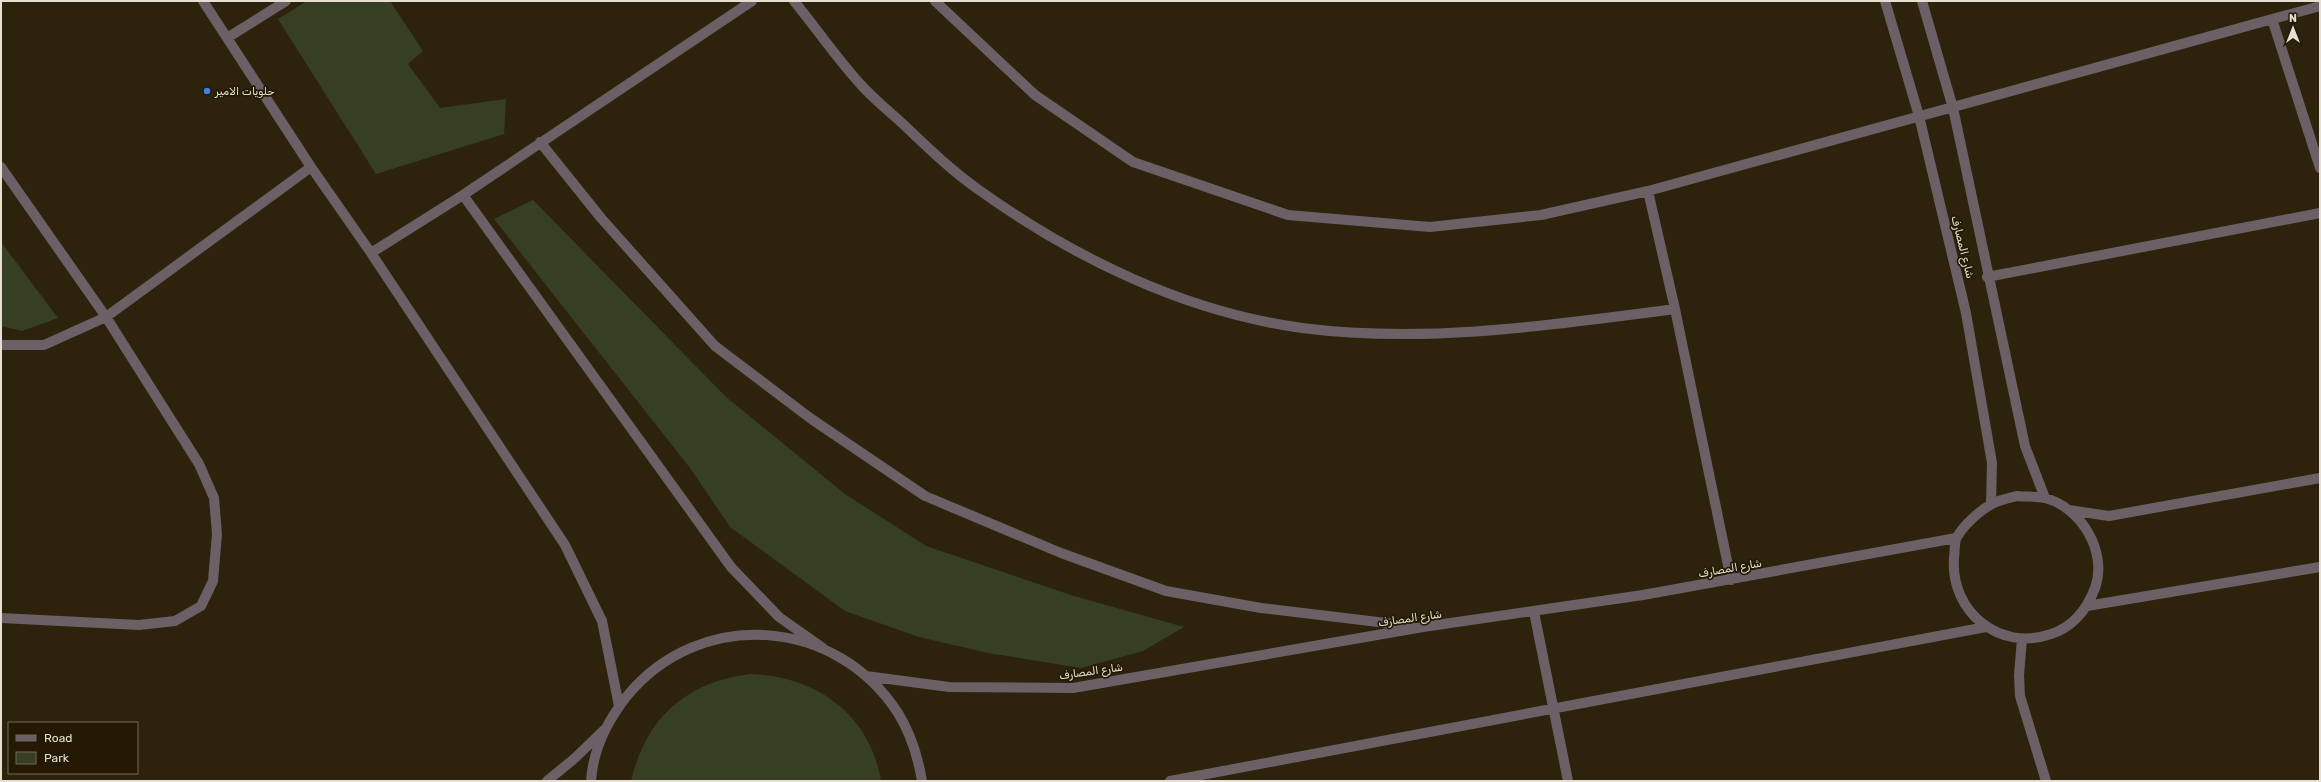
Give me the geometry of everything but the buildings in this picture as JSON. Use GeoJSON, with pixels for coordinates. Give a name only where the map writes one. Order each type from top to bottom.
{"type":"FeatureCollection","features":[{"type":"Feature","properties":{"kind":"street"},"geometry":{"type":"LineString","coordinates":[[203,1],[311,167],[371,253],[565,545],[602,621],[619,706]]}},
{"type":"Feature","properties":{"kind":"street"},"geometry":{"type":"LineString","coordinates":[[227,38],[286,1]]}},
{"type":"Feature","properties":{"kind":"street"},"geometry":{"type":"LineString","coordinates":[[371,253],[463,195],[752,1]]}},
{"type":"Feature","properties":{"kind":"street"},"geometry":{"type":"LineString","coordinates":[[794,1],[863,87],[977,189],[1034,226],[1100,264],[1171,295],[1236,314],[1302,328],[1372,333],[1459,334],[1542,327],[1676,309]]}},
{"type":"Feature","properties":{"kind":"street"},"geometry":{"type":"LineString","coordinates":[[935,1],[1035,95],[1133,162],[1288,215],[1430,227],[1541,215],[1648,191],[2320,6]]}},
{"type":"Feature","properties":{"kind":"street","name":"شارع المصارف"},"geometry":{"type":"LineString","coordinates":[[1885,1],[1919,116],[1966,313],[1992,462],[1991,504]]}},
{"type":"Feature","properties":{"kind":"street"},"geometry":{"type":"LineString","coordinates":[[1922,1],[1952,108],[1987,277],[2025,446],[2045,498]]}},
{"type":"Feature","properties":{"kind":"street"},"geometry":{"type":"LineString","coordinates":[[2272,19],[2320,168]]}},
{"type":"Feature","properties":{"kind":"street"},"geometry":{"type":"LineString","coordinates":[[540,142],[601,218],[715,346],[810,418],[925,496],[1061,553],[1166,591],[1261,608],[1423,627]]}},
{"type":"Feature","properties":{"kind":"street"},"geometry":{"type":"LineString","coordinates":[[1,167],[106,317],[200,464],[214,498],[217,534],[213,581],[201,606],[175,621],[139,625],[1,618]]}},
{"type":"Feature","properties":{"kind":"street"},"geometry":{"type":"LineString","coordinates":[[1,345],[44,346],[106,317],[311,167]]}},
{"type":"Feature","properties":{"kind":"street"},"geometry":{"type":"LineString","coordinates":[[1648,191],[1676,309],[1732,580]]}},
{"type":"Feature","properties":{"kind":"street"},"geometry":{"type":"LineString","coordinates":[[463,195],[731,567],[779,617],[823,648],[846,661],[866,676],[884,694],[898,714],[910,737],[918,760],[922,781]]}},
{"type":"Feature","properties":{"kind":"street"},"geometry":{"type":"LineString","coordinates":[[1987,277],[2320,213]]}},
{"type":"Feature","properties":{"kind":"street"},"geometry":{"type":"LineString","coordinates":[[2070,510],[2085,525],[2094,544],[2098,565],[2096,586],[2087,606],[2075,621],[2059,632],[2041,638],[2022,640],[2003,636],[1986,627],[1972,615],[1961,600],[1955,582],[1954,564],[1956,538],[1970,522],[1991,504],[2017,496],[2045,498],[2070,510],[2110,516],[2320,478]]}},
{"type":"Feature","properties":{"kind":"street","name":"شارع المصارف"},"geometry":{"type":"LineString","coordinates":[[866,676],[949,687],[1073,688],[1423,627],[1534,612],[1732,580],[1956,538]]}},
{"type":"Feature","properties":{"kind":"street"},"geometry":{"type":"LineString","coordinates":[[2087,606],[2320,567]]}},
{"type":"Feature","properties":{"kind":"street"},"geometry":{"type":"LineString","coordinates":[[1534,612],[1568,781]]}},
{"type":"Feature","properties":{"kind":"street"},"geometry":{"type":"LineString","coordinates":[[1170,781],[1986,627]]}},
{"type":"Feature","properties":{"kind":"street"},"geometry":{"type":"LineString","coordinates":[[591,781],[597,751],[606,727],[619,706],[635,686],[654,669],[676,655],[699,644],[749,634],[799,640],[823,648]]}},
{"type":"Feature","properties":{"kind":"street"},"geometry":{"type":"LineString","coordinates":[[2022,640],[2019,675],[2020,696],[2046,781]]}},
{"type":"Feature","properties":{"kind":"street"},"geometry":{"type":"LineString","coordinates":[[547,781],[575,758],[606,727]]}},
{"type":"Feature","properties":{"kind":"green space"},"geometry":{"type":"Polygon","coordinates":[[[307,1],[390,1],[423,51],[408,64],[440,108],[506,99],[504,134],[376,174],[278,19],[307,1]]]}},
{"type":"Feature","properties":{"kind":"green space"},"geometry":{"type":"Polygon","coordinates":[[[533,200],[726,397],[845,494],[926,546],[1074,596],[1184,627],[1143,651],[1081,668],[988,653],[919,637],[845,611],[730,527],[690,468],[494,219],[533,200]]]}},
{"type":"Feature","properties":{"kind":"green space"},"geometry":{"type":"Polygon","coordinates":[[[1,242],[58,318],[22,331],[1,326],[1,242]]]}},
{"type":"Feature","properties":{"kind":"green space"},"geometry":{"type":"Polygon","coordinates":[[[750,674],[774,676],[797,682],[818,691],[836,703],[852,718],[865,736],[875,757],[881,781],[631,781],[638,759],[647,739],[658,722],[672,707],[688,695],[707,685],[727,678],[750,674]]]}},
{"type":"Feature","properties":{"kind":"place","name":"حلويات الامير"},"geometry":{"type":"Point","coordinates":[207,91]}}]}
